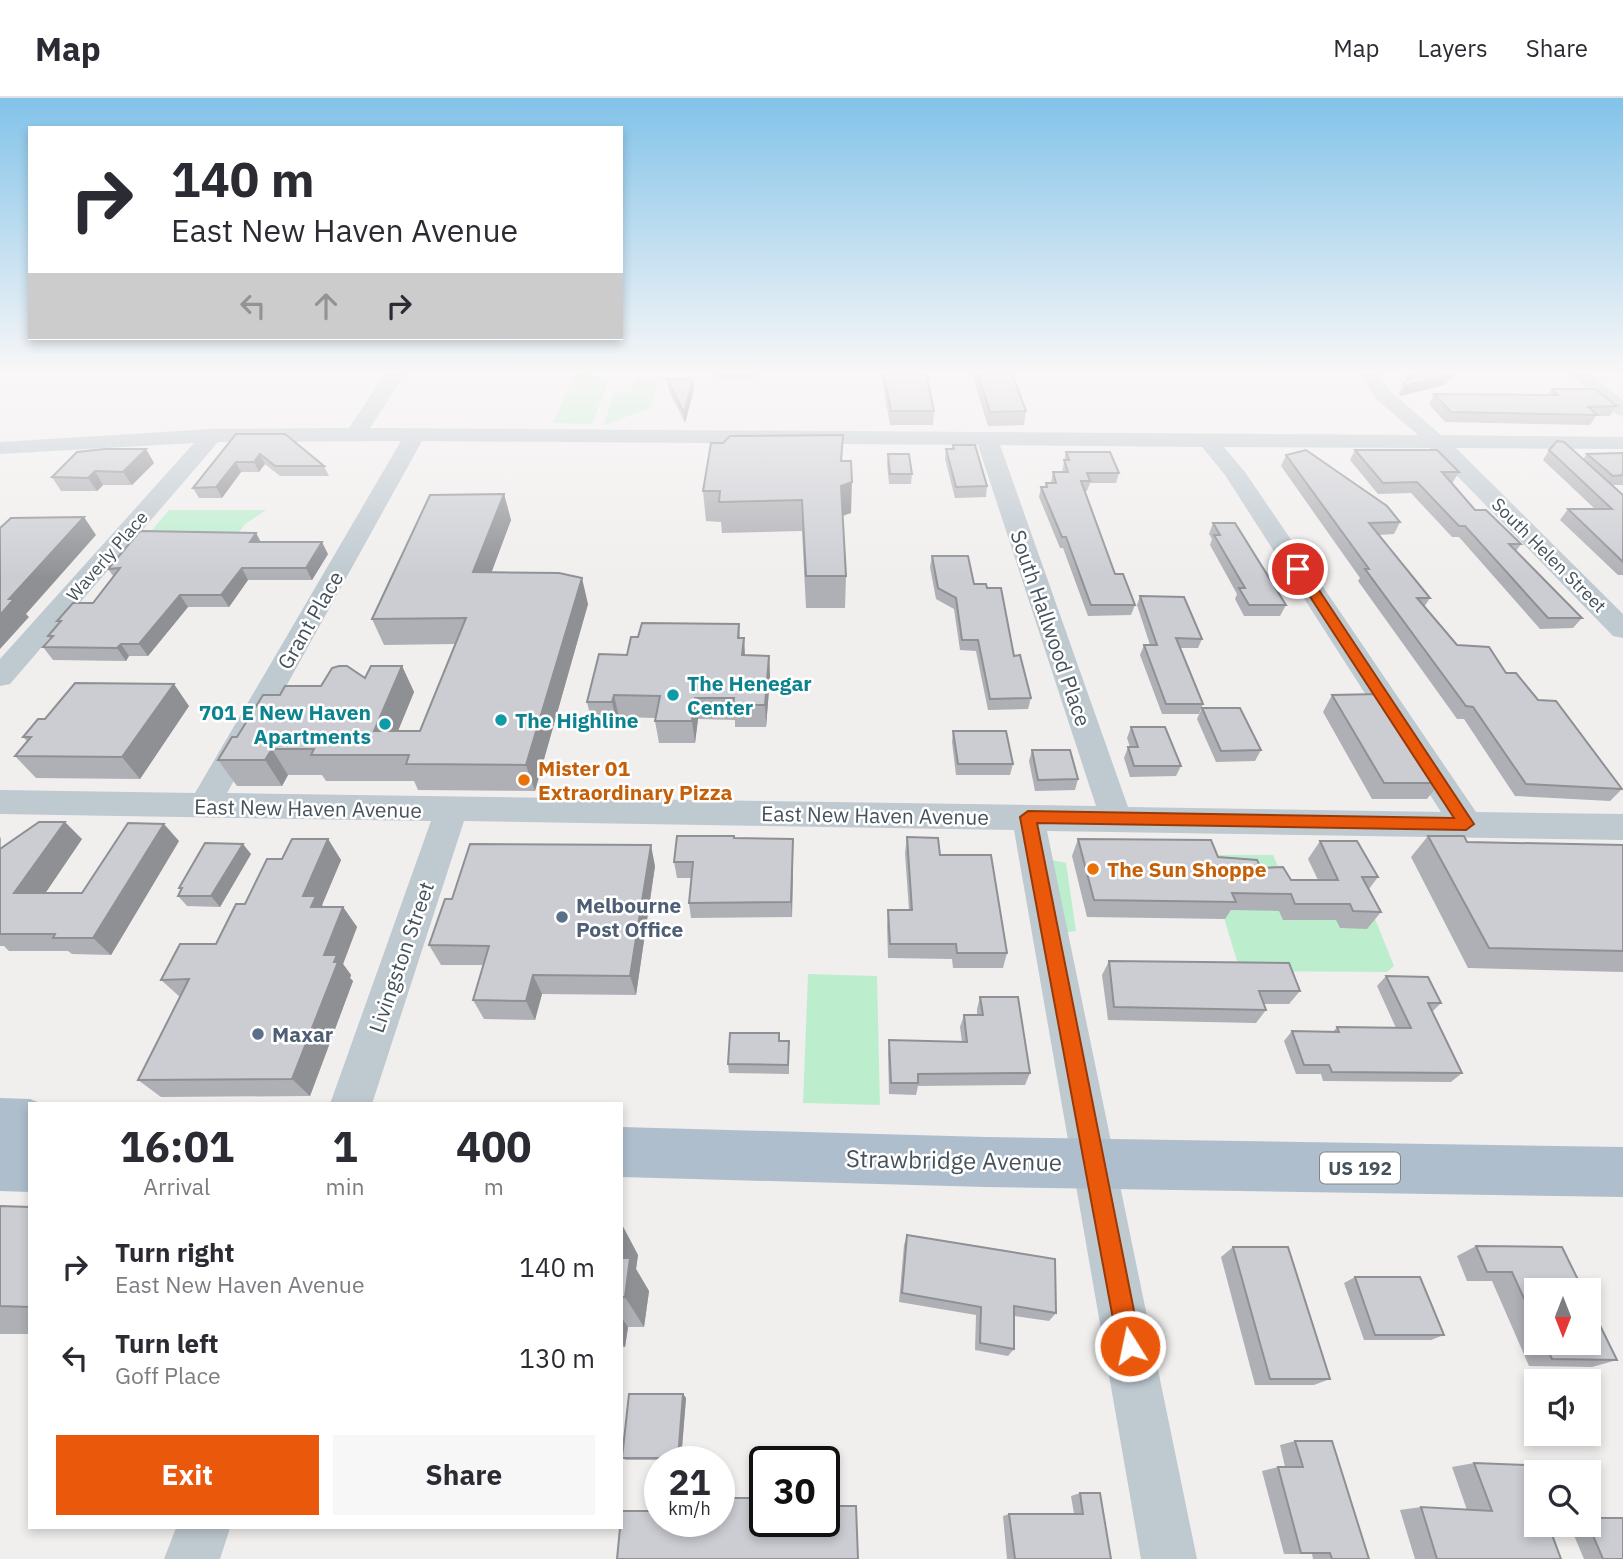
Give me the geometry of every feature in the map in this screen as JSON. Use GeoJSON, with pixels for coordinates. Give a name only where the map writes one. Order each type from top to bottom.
{"type":"FeatureCollection","features":[{"type":"Feature","properties":{"kind":"main road"},"geometry":{"type":"LineString","coordinates":[[0,1122],[28,1122]]}},
{"type":"Feature","properties":{"kind":"main road","name":"Strawbridge Avenue"},"geometry":{"type":"LineString","coordinates":[[623,1152],[1096,1164],[1623,1172]]}},
{"type":"Feature","properties":{"kind":"main road"},"geometry":{"type":"LineString","coordinates":[[0,1166],[28,1167]]}},
{"type":"Feature","properties":{"kind":"street"},"geometry":{"type":"LineString","coordinates":[[0,448],[95,442]]}},
{"type":"Feature","properties":{"kind":"street","name":"Waverly Place"},"geometry":{"type":"LineString","coordinates":[[0,677],[207,442]]}},
{"type":"Feature","properties":{"kind":"street","name":"Grant Place"},"geometry":{"type":"LineString","coordinates":[[204,806],[412,442]]}},
{"type":"Feature","properties":{"kind":"street","name":"South Hallwood Place"},"geometry":{"type":"LineString","coordinates":[[987,442],[1116,818]]}},
{"type":"Feature","properties":{"kind":"street"},"geometry":{"type":"LineString","coordinates":[[1209,442],[1234,472],[1466,824]]}},
{"type":"Feature","properties":{"kind":"street","name":"South Helen Street"},"geometry":{"type":"LineString","coordinates":[[1434,442],[1445,449],[1623,630]]}},
{"type":"Feature","properties":{"kind":"street"},"geometry":{"type":"LineString","coordinates":[[1468,442],[1623,443]]}},
{"type":"Feature","properties":{"kind":"street","name":"East New Haven Avenue"},"geometry":{"type":"LineString","coordinates":[[0,802],[1623,827]]}},
{"type":"Feature","properties":{"kind":"street","name":"Livingston Street"},"geometry":{"type":"LineString","coordinates":[[352,1102],[452,810]]}},
{"type":"Feature","properties":{"kind":"street"},"geometry":{"type":"LineString","coordinates":[[1028,817],[1169,1559]]}},
{"type":"Feature","properties":{"kind":"street"},"geometry":{"type":"LineString","coordinates":[[192,1559],[203,1529]]}},
{"type":"Feature","properties":{"kind":"green space"},"geometry":{"type":"Polygon","coordinates":[[[169,510],[266,510],[245,524],[231,543],[141,543],[169,510]]]}},
{"type":"Feature","properties":{"kind":"green space"},"geometry":{"type":"Polygon","coordinates":[[[1205,855],[1273,855],[1289,892],[1365,894],[1394,966],[1387,972],[1240,971],[1205,855]]]}},
{"type":"Feature","properties":{"kind":"green space"},"geometry":{"type":"Polygon","coordinates":[[[1047,859],[1066,863],[1076,931],[1062,933],[1047,859]]]}},
{"type":"Feature","properties":{"kind":"green space"},"geometry":{"type":"Polygon","coordinates":[[[808,974],[877,976],[880,1105],[803,1103],[808,974]]]}},
{"type":"Feature","properties":{"kind":"building"},"geometry":{"type":"Polygon","coordinates":[[[229,442],[295,442],[324,466],[275,466],[260,454],[254,462],[236,462],[216,487],[193,488],[229,442]]]}},
{"type":"Feature","properties":{"kind":"building"},"geometry":{"type":"Polygon","coordinates":[[[842,442],[841,461],[851,461],[852,482],[841,486],[846,576],[806,576],[802,500],[719,502],[720,491],[703,491],[711,443],[842,442]]]}},
{"type":"Feature","properties":{"kind":"building"},"geometry":{"type":"Polygon","coordinates":[[[1556,442],[1564,442],[1623,495],[1623,562],[1568,509],[1612,509],[1549,450],[1556,442]]]}},
{"type":"Feature","properties":{"kind":"building"},"geometry":{"type":"Polygon","coordinates":[[[953,445],[975,445],[987,486],[956,487],[946,449],[954,449],[953,445]]]}},
{"type":"Feature","properties":{"kind":"building"},"geometry":{"type":"Polygon","coordinates":[[[146,449],[123,472],[95,471],[88,478],[52,477],[77,452],[146,449]]]}},
{"type":"Feature","properties":{"kind":"building"},"geometry":{"type":"Polygon","coordinates":[[[1306,450],[1387,506],[1400,522],[1369,523],[1430,598],[1417,598],[1457,645],[1489,647],[1506,673],[1516,673],[1538,700],[1556,701],[1622,789],[1526,784],[1473,707],[1466,706],[1365,569],[1369,569],[1286,455],[1306,450]]]}},
{"type":"Feature","properties":{"kind":"building"},"geometry":{"type":"Polygon","coordinates":[[[1355,450],[1437,450],[1459,472],[1442,472],[1475,510],[1486,510],[1521,544],[1509,544],[1582,618],[1548,618],[1465,526],[1459,526],[1417,482],[1383,483],[1355,450]]]}},
{"type":"Feature","properties":{"kind":"building"},"geometry":{"type":"Polygon","coordinates":[[[1066,452],[1110,452],[1119,473],[1087,473],[1090,481],[1081,481],[1115,574],[1123,574],[1135,605],[1091,605],[1066,537],[1062,537],[1041,487],[1047,487],[1046,483],[1056,483],[1053,472],[1068,472],[1064,460],[1069,460],[1066,452]]]}},
{"type":"Feature","properties":{"kind":"building"},"geometry":{"type":"Polygon","coordinates":[[[1623,453],[1623,475],[1613,476],[1587,454],[1623,453]]]}},
{"type":"Feature","properties":{"kind":"building"},"geometry":{"type":"Polygon","coordinates":[[[888,454],[909,454],[912,474],[890,474],[888,454]]]}},
{"type":"Feature","properties":{"kind":"building"},"geometry":{"type":"Polygon","coordinates":[[[504,494],[473,572],[559,573],[582,578],[526,765],[406,764],[409,755],[311,755],[314,749],[272,749],[265,760],[218,760],[232,737],[237,737],[263,695],[280,695],[285,686],[321,686],[332,668],[339,666],[347,666],[365,678],[371,666],[402,666],[374,731],[420,731],[466,618],[372,619],[430,495],[504,494]]]}},
{"type":"Feature","properties":{"kind":"building"},"geometry":{"type":"Polygon","coordinates":[[[84,517],[9,599],[14,599],[0,615],[0,528],[11,518],[84,517]]]}},
{"type":"Feature","properties":{"kind":"building"},"geometry":{"type":"Polygon","coordinates":[[[1213,523],[1235,523],[1286,605],[1249,605],[1239,588],[1245,588],[1214,535],[1220,535],[1213,523]]]}},
{"type":"Feature","properties":{"kind":"building"},"geometry":{"type":"Polygon","coordinates":[[[140,531],[256,533],[250,542],[322,542],[306,568],[242,568],[221,595],[180,595],[139,644],[121,644],[117,648],[43,647],[53,636],[48,636],[61,621],[57,621],[73,603],[93,603],[120,568],[108,569],[140,531]]]}},
{"type":"Feature","properties":{"kind":"building"},"geometry":{"type":"Polygon","coordinates":[[[932,556],[968,556],[974,584],[1001,588],[1014,656],[1020,655],[1031,698],[990,699],[978,640],[962,640],[956,598],[938,588],[932,556]]]}},
{"type":"Feature","properties":{"kind":"building"},"geometry":{"type":"Polygon","coordinates":[[[1140,596],[1184,597],[1202,639],[1176,638],[1203,704],[1166,704],[1144,645],[1157,645],[1140,596]]]}},
{"type":"Feature","properties":{"kind":"building"},"geometry":{"type":"Polygon","coordinates":[[[642,623],[739,624],[738,638],[744,638],[742,655],[769,656],[765,705],[733,705],[734,698],[695,698],[692,721],[655,721],[660,696],[614,695],[612,702],[587,702],[599,654],[627,655],[631,637],[638,637],[642,623]]]}},
{"type":"Feature","properties":{"kind":"building"},"geometry":{"type":"Polygon","coordinates":[[[75,683],[174,684],[122,757],[15,756],[31,737],[23,737],[38,719],[45,719],[75,683]]]}},
{"type":"Feature","properties":{"kind":"building"},"geometry":{"type":"Polygon","coordinates":[[[1380,694],[1440,783],[1384,783],[1332,695],[1380,694]]]}},
{"type":"Feature","properties":{"kind":"building"},"geometry":{"type":"Polygon","coordinates":[[[1202,708],[1240,708],[1261,750],[1221,751],[1202,708]]]}},
{"type":"Feature","properties":{"kind":"building"},"geometry":{"type":"Polygon","coordinates":[[[1131,727],[1165,727],[1181,766],[1134,766],[1128,747],[1138,747],[1131,727]]]}},
{"type":"Feature","properties":{"kind":"building"},"geometry":{"type":"Polygon","coordinates":[[[953,731],[1006,731],[1013,764],[958,764],[953,731]]]}},
{"type":"Feature","properties":{"kind":"building"},"geometry":{"type":"Polygon","coordinates":[[[1032,750],[1070,750],[1078,779],[1038,780],[1032,750]]]}},
{"type":"Feature","properties":{"kind":"building"},"geometry":{"type":"Polygon","coordinates":[[[39,822],[65,822],[14,893],[82,893],[128,823],[164,824],[93,938],[53,938],[55,934],[0,934],[0,849],[39,822]]]}},
{"type":"Feature","properties":{"kind":"building"},"geometry":{"type":"Polygon","coordinates":[[[677,836],[793,839],[791,902],[689,903],[693,862],[674,862],[677,836]]]}},
{"type":"Feature","properties":{"kind":"building"},"geometry":{"type":"Polygon","coordinates":[[[1428,836],[1464,836],[1467,842],[1623,845],[1623,951],[1489,948],[1428,836]]]}},
{"type":"Feature","properties":{"kind":"building"},"geometry":{"type":"Polygon","coordinates":[[[907,837],[938,838],[940,855],[991,855],[1007,953],[957,953],[956,944],[890,944],[888,910],[912,910],[907,837]]]}},
{"type":"Feature","properties":{"kind":"building"},"geometry":{"type":"Polygon","coordinates":[[[292,839],[328,839],[303,896],[316,896],[311,907],[343,907],[324,955],[337,955],[334,962],[338,962],[292,1079],[138,1080],[189,979],[161,980],[180,944],[216,944],[236,904],[245,904],[267,859],[282,859],[292,839]]]}},
{"type":"Feature","properties":{"kind":"building"},"geometry":{"type":"Polygon","coordinates":[[[1078,839],[1211,840],[1218,857],[1257,860],[1261,868],[1283,867],[1291,880],[1338,880],[1320,841],[1357,841],[1378,877],[1362,877],[1381,912],[1353,911],[1350,904],[1295,904],[1291,894],[1232,893],[1236,902],[1094,900],[1078,839]]]}},
{"type":"Feature","properties":{"kind":"building"},"geometry":{"type":"Polygon","coordinates":[[[205,843],[243,844],[211,896],[178,896],[182,888],[179,888],[205,843]]]}},
{"type":"Feature","properties":{"kind":"building"},"geometry":{"type":"Polygon","coordinates":[[[470,844],[651,845],[630,976],[533,975],[526,1001],[473,1000],[489,946],[429,945],[445,899],[452,899],[470,844]]]}},
{"type":"Feature","properties":{"kind":"building"},"geometry":{"type":"Polygon","coordinates":[[[1109,961],[1289,963],[1300,991],[1259,991],[1266,1010],[1114,1007],[1109,961]]]}},
{"type":"Feature","properties":{"kind":"building"},"geometry":{"type":"Polygon","coordinates":[[[1386,976],[1428,977],[1441,1003],[1428,1003],[1462,1073],[1332,1072],[1329,1065],[1304,1065],[1292,1031],[1339,1032],[1337,1027],[1411,1028],[1386,976]]]}},
{"type":"Feature","properties":{"kind":"building"},"geometry":{"type":"Polygon","coordinates":[[[980,997],[1018,997],[1030,1073],[918,1074],[918,1083],[891,1083],[889,1040],[967,1042],[964,1015],[983,1015],[980,997]]]}},
{"type":"Feature","properties":{"kind":"building"},"geometry":{"type":"Polygon","coordinates":[[[730,1033],[779,1033],[779,1041],[789,1041],[788,1065],[728,1064],[730,1033]]]}},
{"type":"Feature","properties":{"kind":"building"},"geometry":{"type":"Polygon","coordinates":[[[0,1206],[28,1207],[28,1307],[0,1306],[0,1206]]]}},
{"type":"Feature","properties":{"kind":"building"},"geometry":{"type":"Polygon","coordinates":[[[907,1235],[1055,1259],[1056,1313],[1014,1306],[1014,1349],[980,1343],[981,1307],[902,1293],[907,1235]]]}},
{"type":"Feature","properties":{"kind":"building"},"geometry":{"type":"Polygon","coordinates":[[[1476,1246],[1562,1247],[1577,1278],[1524,1278],[1524,1298],[1512,1272],[1487,1272],[1476,1246]]]}},
{"type":"Feature","properties":{"kind":"building"},"geometry":{"type":"Polygon","coordinates":[[[1233,1247],[1288,1247],[1330,1379],[1270,1379],[1233,1247]]]}},
{"type":"Feature","properties":{"kind":"building"},"geometry":{"type":"Polygon","coordinates":[[[623,1258],[630,1258],[625,1297],[623,1258]]]}},
{"type":"Feature","properties":{"kind":"building"},"geometry":{"type":"Polygon","coordinates":[[[1355,1277],[1420,1277],[1444,1335],[1375,1335],[1355,1277]]]}},
{"type":"Feature","properties":{"kind":"building"},"geometry":{"type":"Polygon","coordinates":[[[1601,1327],[1617,1360],[1552,1359],[1550,1355],[1601,1355],[1601,1327]]]}},
{"type":"Feature","properties":{"kind":"building"},"geometry":{"type":"Polygon","coordinates":[[[629,1394],[683,1394],[679,1446],[644,1446],[644,1458],[623,1458],[629,1394]]]}},
{"type":"Feature","properties":{"kind":"building"},"geometry":{"type":"Polygon","coordinates":[[[1295,1441],[1332,1441],[1369,1559],[1332,1559],[1330,1553],[1301,1553],[1278,1467],[1303,1467],[1295,1441]]]}},
{"type":"Feature","properties":{"kind":"building"},"geometry":{"type":"Polygon","coordinates":[[[1474,1463],[1524,1465],[1524,1537],[1553,1537],[1561,1559],[1437,1559],[1421,1507],[1492,1511],[1474,1463]]]}},
{"type":"Feature","properties":{"kind":"building"},"geometry":{"type":"Polygon","coordinates":[[[1080,1493],[1100,1493],[1111,1559],[1015,1559],[1009,1514],[1083,1514],[1080,1493]]]}},
{"type":"Feature","properties":{"kind":"building"},"geometry":{"type":"Polygon","coordinates":[[[735,1498],[749,1498],[749,1537],[840,1537],[840,1506],[856,1506],[858,1559],[617,1559],[620,1529],[623,1529],[623,1511],[644,1511],[644,1537],[735,1537],[735,1498]]]}},
{"type":"Feature","properties":{"kind":"building"},"geometry":{"type":"Polygon","coordinates":[[[1601,1518],[1623,1518],[1623,1559],[1603,1559],[1594,1537],[1601,1537],[1601,1518]]]}},
{"type":"Feature","properties":{"kind":"place","name":"The Henegar Center"},"geometry":{"type":"Point","coordinates":[673,695]}},
{"type":"Feature","properties":{"kind":"place","name":"The Highline"},"geometry":{"type":"Point","coordinates":[501,720]}},
{"type":"Feature","properties":{"kind":"place","name":"701 E New Haven Apartments"},"geometry":{"type":"Point","coordinates":[385,724]}},
{"type":"Feature","properties":{"kind":"place","name":"Mister 01 Extraordinary Pizza"},"geometry":{"type":"Point","coordinates":[524,780]}},
{"type":"Feature","properties":{"kind":"place","name":"The Sun Shoppe"},"geometry":{"type":"Point","coordinates":[1093,869]}},
{"type":"Feature","properties":{"kind":"place","name":"Melbourne Post Office"},"geometry":{"type":"Point","coordinates":[562,917]}},
{"type":"Feature","properties":{"kind":"place","name":"Maxar"},"geometry":{"type":"Point","coordinates":[258,1034]}},
{"type":"Feature","properties":{"kind":"route"},"geometry":{"type":"LineString","coordinates":[[1130,1346],[1028,817],[1466,824],[1298,569]]}}]}
